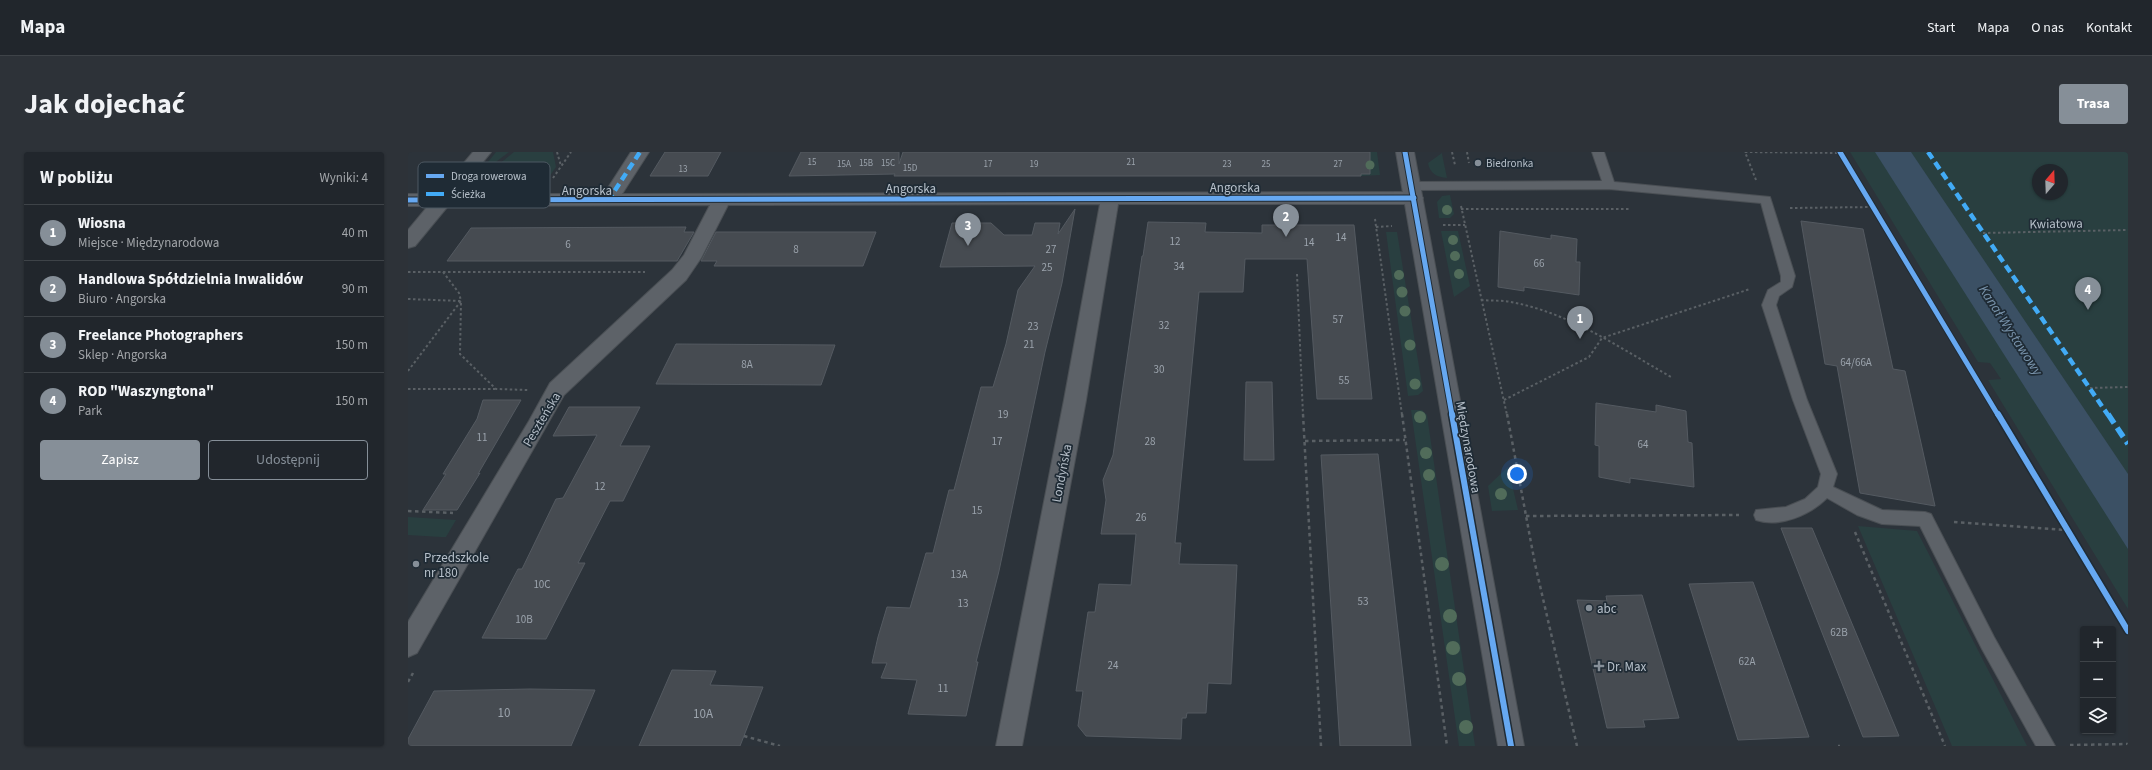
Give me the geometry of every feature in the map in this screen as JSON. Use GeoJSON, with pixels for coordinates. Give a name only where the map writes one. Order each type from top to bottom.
{"type":"FeatureCollection","features":[{"type":"Feature","properties":{"kind":"street"},"geometry":{"type":"LineString","coordinates":[[474,162],[482,152]]}},
{"type":"Feature","properties":{"kind":"street"},"geometry":{"type":"LineString","coordinates":[[608,201],[640,152]]}},
{"type":"Feature","properties":{"kind":"street","name":"Międzynarodowa"},"geometry":{"type":"LineString","coordinates":[[1405,152],[1511,746]]}},
{"type":"Feature","properties":{"kind":"street","name":"Angorska"},"geometry":{"type":"LineString","coordinates":[[550,201],[1110,199],[1413,192]]}},
{"type":"Feature","properties":{"kind":"street","name":"Londyńska"},"geometry":{"type":"LineString","coordinates":[[1009,746],[1075,400],[1110,199]]}},
{"type":"Feature","properties":{"kind":"street","name":"Peszteńska"},"geometry":{"type":"LineString","coordinates":[[408,646],[537,426],[552,396],[679,276],[692,258],[722,200]]}},
{"type":"Feature","properties":{"kind":"street"},"geometry":{"type":"LineString","coordinates":[[408,242],[437,208]]}},
{"type":"Feature","properties":{"kind":"lane"},"geometry":{"type":"LineString","coordinates":[[1598,152],[1609,185]]}},
{"type":"Feature","properties":{"kind":"lane"},"geometry":{"type":"LineString","coordinates":[[1413,192],[1459,185],[1609,185],[1766,200],[1788,276],[1787,284],[1773,294],[1769,305],[1800,400],[1828,474],[1825,490],[1811,504],[1787,514],[1762,515]]}},
{"type":"Feature","properties":{"kind":"lane"},"geometry":{"type":"LineString","coordinates":[[1825,490],[1863,510],[1882,517],[1925,519],[1988,643],[2046,745]]}},
{"type":"Feature","properties":{"kind":"path"},"geometry":{"type":"LineString","coordinates":[[557,152],[561,167]]}},
{"type":"Feature","properties":{"kind":"path"},"geometry":{"type":"LineString","coordinates":[[550,183],[571,152]]}},
{"type":"Feature","properties":{"kind":"path"},"geometry":{"type":"LineString","coordinates":[[1452,152],[1459,185],[1461,209],[1504,400],[1535,564],[1577,746]]}},
{"type":"Feature","properties":{"kind":"path"},"geometry":{"type":"LineString","coordinates":[[1467,152],[1469,163]]}},
{"type":"Feature","properties":{"kind":"path"},"geometry":{"type":"LineString","coordinates":[[1766,200],[1745,152],[1841,152]]}},
{"type":"Feature","properties":{"kind":"path"},"geometry":{"type":"LineString","coordinates":[[1374,215],[1447,746]]}},
{"type":"Feature","properties":{"kind":"path"},"geometry":{"type":"LineString","coordinates":[[408,272],[647,272]]}},
{"type":"Feature","properties":{"kind":"path"},"geometry":{"type":"LineString","coordinates":[[442,272],[459,293],[461,301],[463,313],[458,346],[460,355],[496,389]]}},
{"type":"Feature","properties":{"kind":"path"},"geometry":{"type":"LineString","coordinates":[[1297,274],[1302,404],[1320,746]]}},
{"type":"Feature","properties":{"kind":"path"},"geometry":{"type":"LineString","coordinates":[[1504,400],[1589,358],[1602,338],[1788,276]]}},
{"type":"Feature","properties":{"kind":"path"},"geometry":{"type":"LineString","coordinates":[[408,299],[461,301]]}},
{"type":"Feature","properties":{"kind":"path"},"geometry":{"type":"LineString","coordinates":[[1481,300],[1510,301],[1539,309],[1565,319],[1671,377]]}},
{"type":"Feature","properties":{"kind":"path"},"geometry":{"type":"LineString","coordinates":[[408,371],[461,301]]}},
{"type":"Feature","properties":{"kind":"path"},"geometry":{"type":"LineString","coordinates":[[2090,388],[2128,387]]}},
{"type":"Feature","properties":{"kind":"path"},"geometry":{"type":"LineString","coordinates":[[408,389],[530,390]]}},
{"type":"Feature","properties":{"kind":"path"},"geometry":{"type":"LineString","coordinates":[[1305,441],[1405,440]]}},
{"type":"Feature","properties":{"kind":"path"},"geometry":{"type":"LineString","coordinates":[[1841,498],[1945,746]]}},
{"type":"Feature","properties":{"kind":"path"},"geometry":{"type":"LineString","coordinates":[[408,512],[454,513]]}},
{"type":"Feature","properties":{"kind":"path"},"geometry":{"type":"LineString","coordinates":[[1526,516],[1762,515]]}},
{"type":"Feature","properties":{"kind":"path"},"geometry":{"type":"LineString","coordinates":[[1925,519],[2067,530]]}},
{"type":"Feature","properties":{"kind":"path"},"geometry":{"type":"LineString","coordinates":[[408,682],[416,668]]}},
{"type":"Feature","properties":{"kind":"path"},"geometry":{"type":"LineString","coordinates":[[744,736],[780,746]]}},
{"type":"Feature","properties":{"kind":"path"},"geometry":{"type":"LineString","coordinates":[[2046,745],[2128,744]]}},
{"type":"Feature","properties":{"kind":"green space"},"geometry":{"type":"Polygon","coordinates":[[[496,152],[509,152],[496,162],[488,162],[496,152]]]}},
{"type":"Feature","properties":{"kind":"green space"},"geometry":{"type":"Polygon","coordinates":[[[514,152],[553,152],[556,167],[550,176],[550,162],[502,162],[514,152]]]}},
{"type":"Feature","properties":{"kind":"green space"},"geometry":{"type":"Polygon","coordinates":[[[1359,152],[1377,152],[1380,175],[1361,176],[1359,152]]]}},
{"type":"Feature","properties":{"kind":"green space"},"geometry":{"type":"Polygon","coordinates":[[[1850,152],[2128,152],[2128,609],[1988,380],[2001,379],[1990,363],[1978,362],[1850,152]]]}},
{"type":"Feature","properties":{"kind":"green space"},"geometry":{"type":"Polygon","coordinates":[[[1442,153],[1447,178],[1434,174],[1430,170],[1428,163],[1442,153]]]}},
{"type":"Feature","properties":{"kind":"green space"},"geometry":{"type":"Polygon","coordinates":[[[1450,195],[1454,214],[1450,218],[1439,218],[1437,202],[1442,196],[1450,195]]]}},
{"type":"Feature","properties":{"kind":"green space"},"geometry":{"type":"Polygon","coordinates":[[[1441,231],[1458,231],[1470,286],[1454,297],[1441,231]]]}},
{"type":"Feature","properties":{"kind":"green space"},"geometry":{"type":"Polygon","coordinates":[[[1386,232],[1397,232],[1423,391],[1418,395],[1408,396],[1386,232]]]}},
{"type":"Feature","properties":{"kind":"green space"},"geometry":{"type":"Polygon","coordinates":[[[1411,410],[1422,410],[1427,415],[1475,746],[1459,746],[1411,410]]]}},
{"type":"Feature","properties":{"kind":"green space"},"geometry":{"type":"Polygon","coordinates":[[[1508,467],[1518,510],[1492,511],[1488,486],[1508,467]]]}},
{"type":"Feature","properties":{"kind":"green space"},"geometry":{"type":"Polygon","coordinates":[[[408,517],[456,520],[446,537],[408,535],[408,517]]]}},
{"type":"Feature","properties":{"kind":"green space"},"geometry":{"type":"Polygon","coordinates":[[[1858,526],[1917,531],[2027,746],[1952,746],[1858,526]]]}},
{"type":"Feature","properties":{"kind":"water","name":"Kanał Wystawowy"},"geometry":{"type":"Polygon","coordinates":[[[1875,152],[1911,152],[2128,474],[2128,549],[1875,152]]]}},
{"type":"Feature","properties":{"kind":"building"},"geometry":{"type":"Polygon","coordinates":[[[665,152],[721,152],[708,176],[650,176],[665,152]]]}},
{"type":"Feature","properties":{"kind":"building"},"geometry":{"type":"Polygon","coordinates":[[[801,152],[899,152],[899,164],[903,152],[1370,152],[1370,174],[1361,174],[1361,176],[894,176],[895,174],[789,176],[801,152]]]}},
{"type":"Feature","properties":{"kind":"building"},"geometry":{"type":"Polygon","coordinates":[[[1075,209],[1062,283],[1045,352],[999,571],[976,662],[978,662],[966,716],[908,714],[917,680],[881,678],[887,663],[872,663],[878,637],[887,607],[910,608],[926,553],[933,553],[949,490],[954,490],[981,387],[993,387],[1006,344],[1018,290],[1035,266],[940,267],[952,223],[991,223],[1004,235],[1032,235],[1035,223],[1060,223],[1058,234],[1075,209]]]}},
{"type":"Feature","properties":{"kind":"building"},"geometry":{"type":"Polygon","coordinates":[[[1801,221],[1863,229],[1893,369],[1905,371],[1935,506],[1860,493],[1837,366],[1825,364],[1801,221]]]}},
{"type":"Feature","properties":{"kind":"building"},"geometry":{"type":"Polygon","coordinates":[[[1148,222],[1206,223],[1205,232],[1262,233],[1262,225],[1354,225],[1372,399],[1317,399],[1307,259],[1245,259],[1243,292],[1199,292],[1175,543],[1181,543],[1179,564],[1237,565],[1231,684],[1208,683],[1206,713],[1187,713],[1186,718],[1182,718],[1181,739],[1086,736],[1078,726],[1083,691],[1076,691],[1088,612],[1095,612],[1099,584],[1131,585],[1136,534],[1101,534],[1106,500],[1103,480],[1113,455],[1148,222]]]}},
{"type":"Feature","properties":{"kind":"building"},"geometry":{"type":"Polygon","coordinates":[[[686,227],[684,232],[694,232],[677,261],[447,261],[471,228],[686,227]]]}},
{"type":"Feature","properties":{"kind":"building"},"geometry":{"type":"Polygon","coordinates":[[[1500,231],[1551,239],[1551,235],[1577,239],[1576,262],[1580,262],[1579,295],[1524,287],[1524,291],[1498,287],[1500,231]]]}},
{"type":"Feature","properties":{"kind":"building"},"geometry":{"type":"Polygon","coordinates":[[[716,232],[876,232],[863,266],[714,266],[717,261],[701,261],[716,232]]]}},
{"type":"Feature","properties":{"kind":"building"},"geometry":{"type":"Polygon","coordinates":[[[676,344],[835,345],[821,385],[656,384],[676,344]]]}},
{"type":"Feature","properties":{"kind":"building"},"geometry":{"type":"Polygon","coordinates":[[[1246,382],[1272,382],[1274,460],[1244,460],[1246,382]]]}},
{"type":"Feature","properties":{"kind":"building"},"geometry":{"type":"Polygon","coordinates":[[[483,400],[521,400],[478,474],[480,473],[457,510],[423,510],[446,474],[443,474],[477,419],[483,400]]]}},
{"type":"Feature","properties":{"kind":"building"},"geometry":{"type":"Polygon","coordinates":[[[1596,403],[1656,412],[1656,405],[1686,411],[1688,442],[1692,443],[1694,487],[1630,478],[1630,483],[1599,477],[1599,446],[1595,445],[1596,403]]]}},
{"type":"Feature","properties":{"kind":"building"},"geometry":{"type":"Polygon","coordinates":[[[569,407],[640,407],[620,446],[650,446],[623,501],[610,501],[578,563],[585,563],[546,639],[482,638],[518,569],[522,569],[556,499],[563,498],[597,435],[553,436],[569,407]]]}},
{"type":"Feature","properties":{"kind":"building"},"geometry":{"type":"Polygon","coordinates":[[[1378,454],[1411,746],[1340,746],[1321,455],[1378,454]]]}},
{"type":"Feature","properties":{"kind":"building"},"geometry":{"type":"Polygon","coordinates":[[[1781,528],[1812,528],[1899,736],[1863,737],[1781,528]]]}},
{"type":"Feature","properties":{"kind":"building"},"geometry":{"type":"Polygon","coordinates":[[[1753,582],[1809,737],[1738,740],[1689,584],[1753,582]]]}},
{"type":"Feature","properties":{"kind":"building"},"geometry":{"type":"Polygon","coordinates":[[[1642,595],[1679,718],[1643,720],[1645,727],[1607,728],[1577,600],[1607,601],[1606,596],[1642,595]]]}},
{"type":"Feature","properties":{"kind":"building"},"geometry":{"type":"Polygon","coordinates":[[[672,670],[716,671],[710,685],[763,687],[740,746],[639,746],[672,670]]]}},
{"type":"Feature","properties":{"kind":"building"},"geometry":{"type":"Polygon","coordinates":[[[530,689],[595,690],[571,746],[408,746],[408,739],[434,691],[530,689]]]}},
{"type":"Feature","properties":{"kind":"marked path"},"geometry":{"type":"LineString","coordinates":[[608,201],[640,152]]}},
{"type":"Feature","properties":{"kind":"marked path"},"geometry":{"type":"LineString","coordinates":[[1928,152],[2128,444]]}},
{"type":"Feature","properties":{"kind":"cycle path"},"geometry":{"type":"LineString","coordinates":[[1405,152],[1511,746]]}},
{"type":"Feature","properties":{"kind":"cycle path"},"geometry":{"type":"LineString","coordinates":[[1840,152],[2128,631]]}},
{"type":"Feature","properties":{"kind":"cycle path"},"geometry":{"type":"LineString","coordinates":[[550,200],[1414,198]]}},
{"type":"Feature","properties":{"kind":"cycle path"},"geometry":{"type":"LineString","coordinates":[[408,200],[418,200]]}},
{"type":"Feature","properties":{"kind":"place","name":"Biedronka"},"geometry":{"type":"Point","coordinates":[1478,163]}},
{"type":"Feature","properties":{"kind":"place","name":"Handlowa Spółdzielnia Inwalidów"},"geometry":{"type":"Point","coordinates":[1286,237]}},
{"type":"Feature","properties":{"kind":"place","name":"Freelance Photographers"},"geometry":{"type":"Point","coordinates":[968,246]}},
{"type":"Feature","properties":{"kind":"place","name":"ROD \"Waszyngtona\""},"geometry":{"type":"Point","coordinates":[2088,310]}},
{"type":"Feature","properties":{"kind":"place","name":"Wiosna"},"geometry":{"type":"Point","coordinates":[1580,339]}},
{"type":"Feature","properties":{"kind":"place","name":"Przedszkole nr 180"},"geometry":{"type":"Point","coordinates":[416,564]}},
{"type":"Feature","properties":{"kind":"place","name":"abc"},"geometry":{"type":"Point","coordinates":[1589,608]}},
{"type":"Feature","properties":{"kind":"place","name":"Dr. Max"},"geometry":{"type":"Point","coordinates":[1599,666]}}]}
